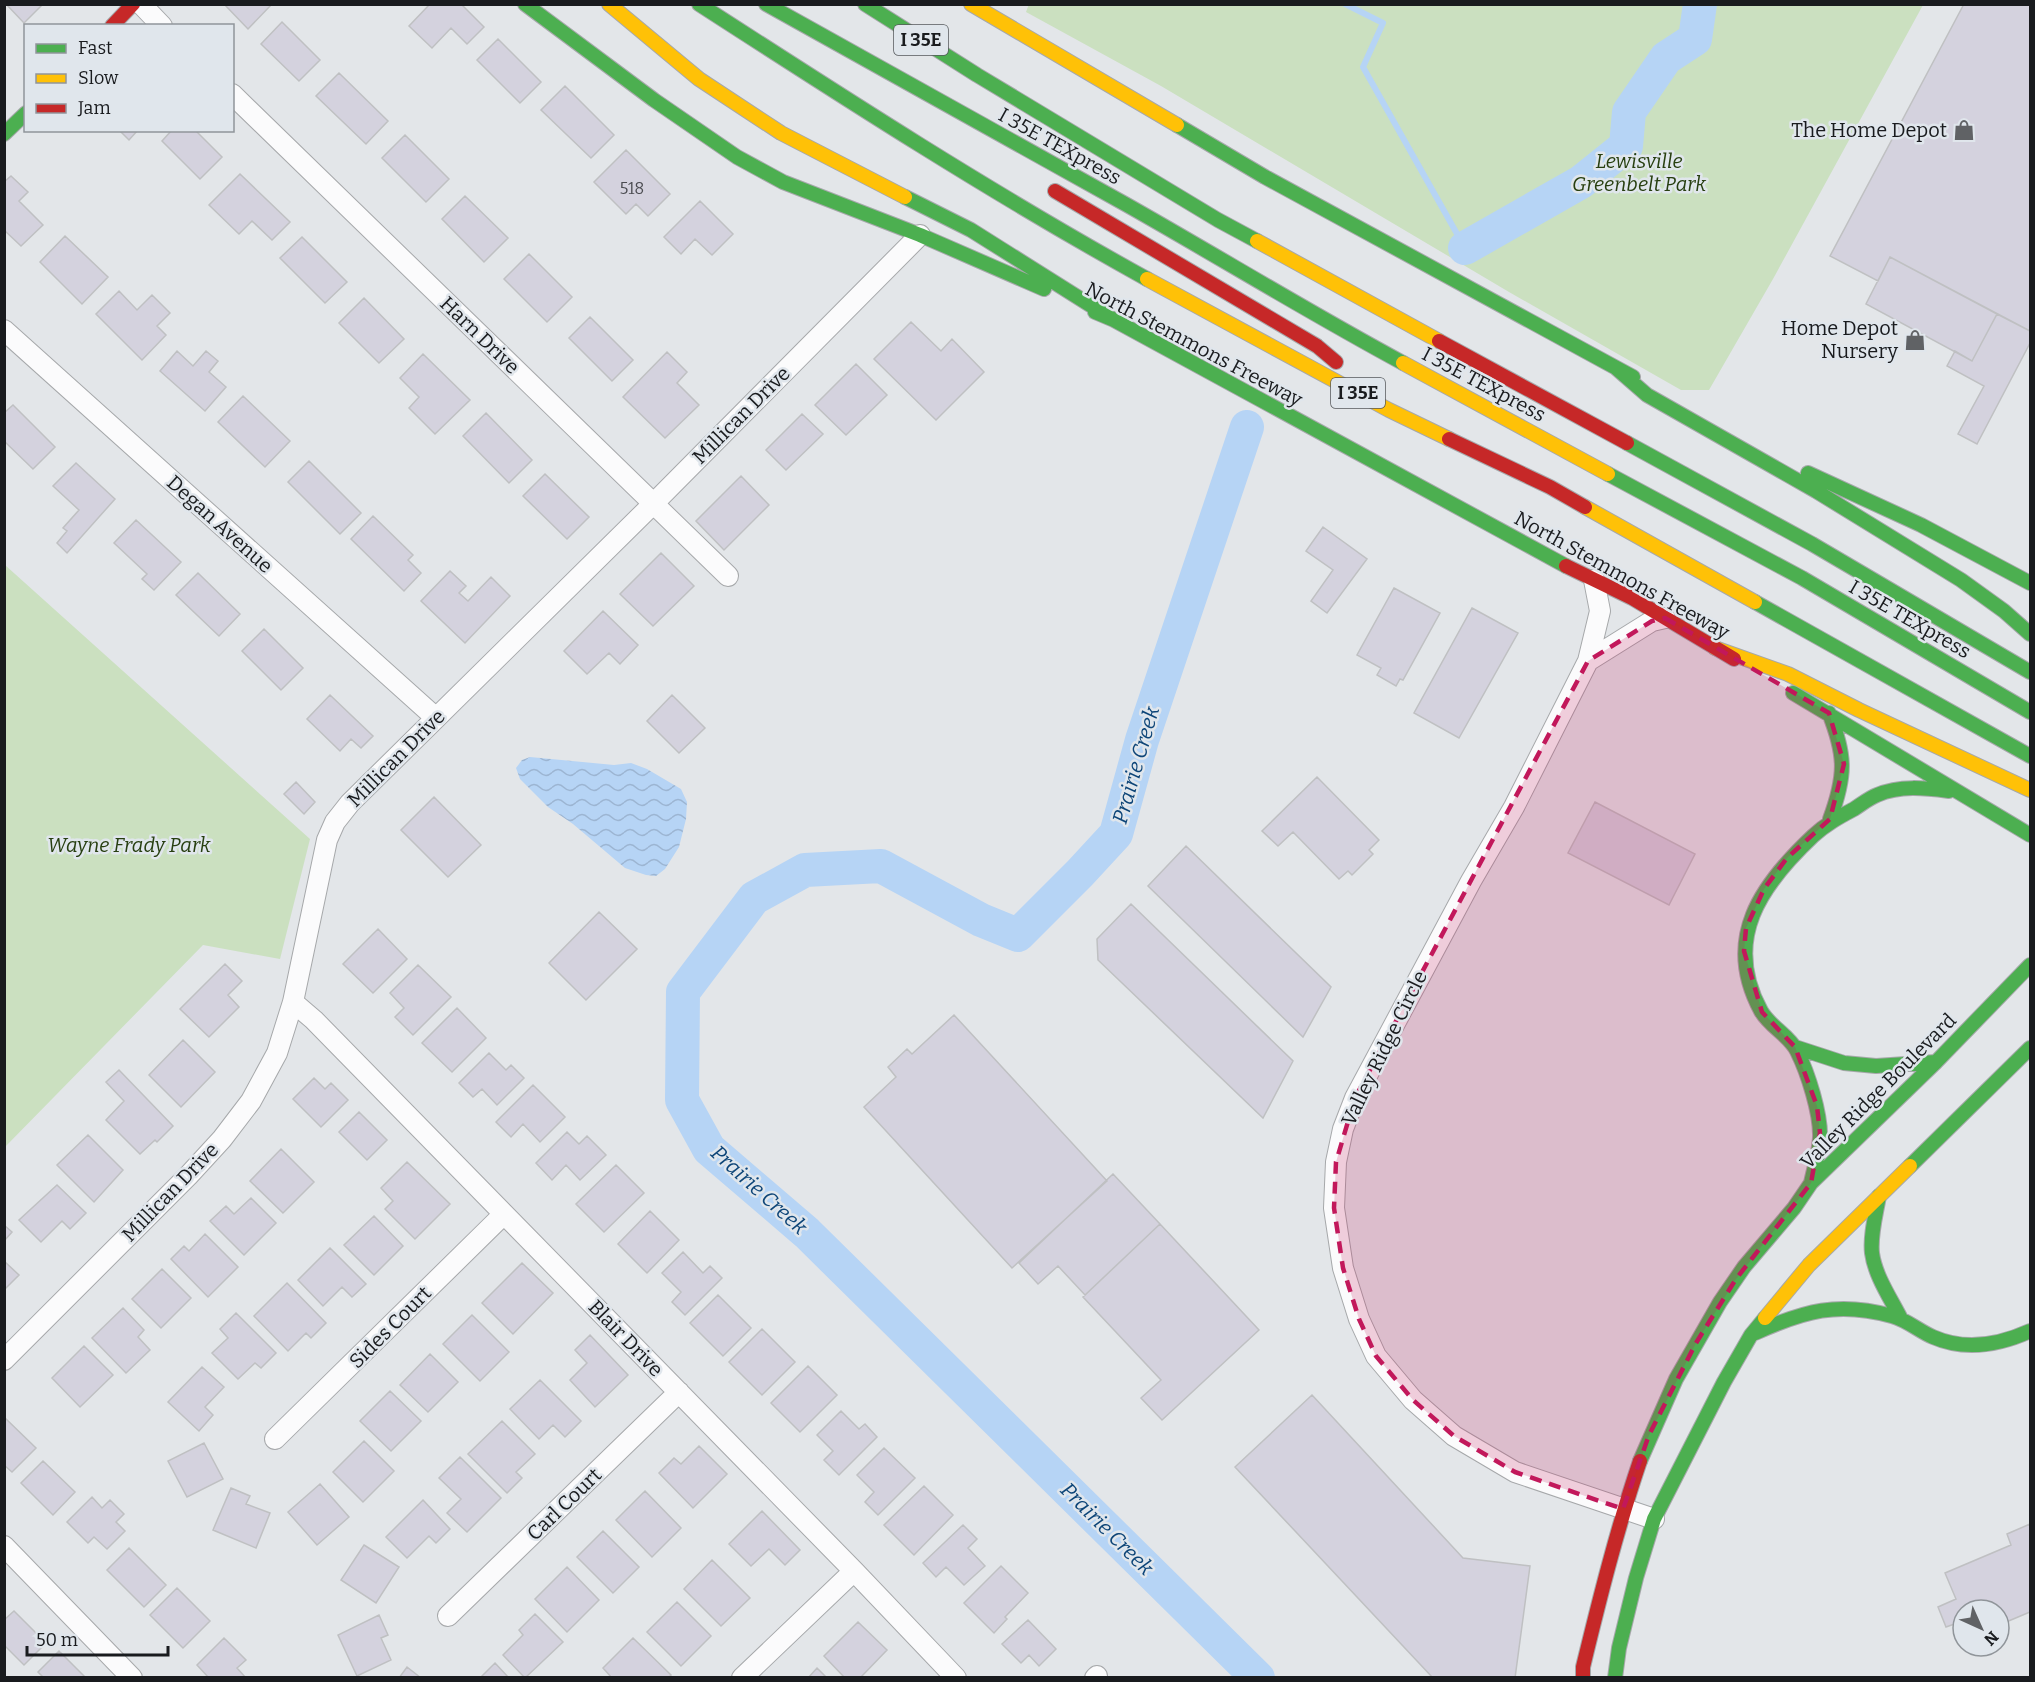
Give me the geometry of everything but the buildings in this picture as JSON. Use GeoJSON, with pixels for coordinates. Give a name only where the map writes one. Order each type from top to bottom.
{"type":"FeatureCollection","features":[{"type":"Feature","properties":{"kind":"main road"},"geometry":{"type":"LineString","coordinates":[[114,24],[133,4]]}},
{"type":"Feature","properties":{"kind":"main road","name":"North Stemmons Freeway"},"geometry":{"type":"LineString","coordinates":[[525,4],[654,100],[737,157],[783,182],[920,235],[1114,320],[1594,580],[1632,598],[2031,835]]}},
{"type":"Feature","properties":{"kind":"main road"},"geometry":{"type":"LineString","coordinates":[[609,4],[699,80],[781,133],[971,230],[1114,320]]}},
{"type":"Feature","properties":{"kind":"main road","name":"North Stemmons Freeway"},"geometry":{"type":"LineString","coordinates":[[699,4],[853,104],[1059,230],[1389,410],[1550,487],[2031,756]]}},
{"type":"Feature","properties":{"kind":"main road"},"geometry":{"type":"LineString","coordinates":[[766,4],[918,91],[984,141]]}},
{"type":"Feature","properties":{"kind":"main road","name":"I 35E"},"geometry":{"type":"LineString","coordinates":[[865,4],[977,75],[1218,220],[1812,544],[2031,672]]}},
{"type":"Feature","properties":{"kind":"main road"},"geometry":{"type":"LineString","coordinates":[[971,4],[1266,177],[1791,466],[1880,504],[1963,545],[2031,583]]}},
{"type":"Feature","properties":{"kind":"main road"},"geometry":{"type":"LineString","coordinates":[[936,66],[977,75]]}},
{"type":"Feature","properties":{"kind":"main road","name":"I 35E TEXpress"},"geometry":{"type":"LineString","coordinates":[[918,91],[1128,206],[1330,324],[1802,578],[2031,712]]}},
{"type":"Feature","properties":{"kind":"main road"},"geometry":{"type":"LineString","coordinates":[[4,134],[24,114]]}},
{"type":"Feature","properties":{"kind":"main road"},"geometry":{"type":"LineString","coordinates":[[1041,183],[1317,346],[1389,410]]}},
{"type":"Feature","properties":{"kind":"main road"},"geometry":{"type":"LineString","coordinates":[[1616,368],[1647,394],[1875,525],[2013,617],[2031,634]]}},
{"type":"Feature","properties":{"kind":"main road"},"geometry":{"type":"LineString","coordinates":[[1715,648],[1788,674],[1859,710],[2031,790]]}},
{"type":"Feature","properties":{"kind":"main road"},"geometry":{"type":"LineString","coordinates":[[1829,714],[1838,735],[1844,764],[1839,793],[1830,819]]}},
{"type":"Feature","properties":{"kind":"main road"},"geometry":{"type":"LineString","coordinates":[[1811,1183],[1820,1132],[1817,1106],[1795,1047],[1762,1012],[1748,977],[1744,951],[1746,928],[1753,908],[1787,858],[1830,819],[1856,808],[1869,798],[1895,789],[1924,788],[1959,793]]}},
{"type":"Feature","properties":{"kind":"main road","name":"Valley Ridge Boulevard"},"geometry":{"type":"LineString","coordinates":[[1583,1677],[1583,1667],[1623,1509],[1650,1436],[1696,1343],[1736,1279],[1811,1183],[1936,1062],[2031,965]]}},
{"type":"Feature","properties":{"kind":"main road"},"geometry":{"type":"LineString","coordinates":[[1795,1047],[1844,1063],[1876,1066],[1936,1062]]}},
{"type":"Feature","properties":{"kind":"main road"},"geometry":{"type":"LineString","coordinates":[[1615,1677],[1619,1648],[1636,1578],[1654,1519],[1724,1382],[1751,1335],[1809,1264],[2031,1048]]}},
{"type":"Feature","properties":{"kind":"main road"},"geometry":{"type":"LineString","coordinates":[[1880,1196],[1872,1237],[1872,1253],[1875,1269],[1901,1319]]}},
{"type":"Feature","properties":{"kind":"main road"},"geometry":{"type":"LineString","coordinates":[[1751,1335],[1805,1311],[1823,1309],[1853,1309],[1901,1319],[1934,1338],[1965,1347],[1995,1344],[2031,1331]]}},
{"type":"Feature","properties":{"kind":"street"},"geometry":{"type":"LineString","coordinates":[[141,4],[160,24]]}},
{"type":"Feature","properties":{"kind":"street","name":"Harn Drive"},"geometry":{"type":"LineString","coordinates":[[234,96],[728,576]]}},
{"type":"Feature","properties":{"kind":"street","name":"Millican Drive"},"geometry":{"type":"LineString","coordinates":[[4,1360],[188,1176],[222,1139],[251,1101],[277,1053],[293,1002],[327,840],[336,822],[350,803],[653,504],[920,235]]}},
{"type":"Feature","properties":{"kind":"street","name":"Degan Avenue"},"geometry":{"type":"LineString","coordinates":[[4,330],[436,718]]}},
{"type":"Feature","properties":{"kind":"street","name":"Valley Ridge Circle"},"geometry":{"type":"LineString","coordinates":[[1594,580],[1600,611],[1588,661],[1514,807],[1471,880],[1355,1098],[1343,1129],[1336,1162],[1334,1208],[1343,1268],[1359,1319],[1376,1356],[1413,1400],[1455,1436],[1515,1472],[1654,1519]]}},
{"type":"Feature","properties":{"kind":"street"},"geometry":{"type":"LineString","coordinates":[[1588,661],[1652,621],[1665,618]]}},
{"type":"Feature","properties":{"kind":"street","name":"Blair Drive"},"geometry":{"type":"LineString","coordinates":[[293,1002],[314,1020],[956,1677]]}},
{"type":"Feature","properties":{"kind":"street","name":"Sides Court"},"geometry":{"type":"LineString","coordinates":[[275,1439],[504,1214]]}},
{"type":"Feature","properties":{"kind":"street","name":"Carl Court"},"geometry":{"type":"LineString","coordinates":[[448,1616],[679,1392]]}},
{"type":"Feature","properties":{"kind":"street"},"geometry":{"type":"LineString","coordinates":[[4,1546],[132,1677]]}},
{"type":"Feature","properties":{"kind":"street"},"geometry":{"type":"LineString","coordinates":[[742,1677],[854,1571]]}},
{"type":"Feature","properties":{"kind":"highlighted area"},"geometry":{"type":"Polygon","coordinates":[[[1665,618],[1829,713],[1844,764],[1830,819],[1787,858],[1764,889],[1746,928],[1744,951],[1762,1012],[1795,1047],[1817,1106],[1820,1133],[1811,1183],[1736,1279],[1696,1343],[1649,1435],[1623,1509],[1515,1472],[1454,1436],[1413,1400],[1376,1356],[1359,1319],[1343,1268],[1334,1208],[1336,1162],[1355,1098],[1588,661],[1652,621],[1665,618]]]}},
{"type":"Feature","properties":{"kind":"green space","name":"Lewisville Greenbelt Park"},"geometry":{"type":"Polygon","coordinates":[[[1029,4],[1923,5],[1773,279],[1709,390],[1681,390],[1509,292],[1161,86],[1026,12],[1029,4]]]}},
{"type":"Feature","properties":{"kind":"green space","name":"Wayne Frady Park"},"geometry":{"type":"Polygon","coordinates":[[[5,565],[310,839],[280,959],[203,945],[5,1147],[5,565]]]}},
{"type":"Feature","properties":{"kind":"water"},"geometry":{"type":"Polygon","coordinates":[[[530,757],[614,765],[631,763],[647,769],[681,789],[687,802],[686,819],[679,847],[665,869],[656,876],[625,868],[573,824],[548,807],[520,779],[516,768],[522,760],[530,757]]]}},
{"type":"Feature","properties":{"kind":"waterway"},"geometry":{"type":"LineString","coordinates":[[1345,4],[1383,23],[1363,67],[1465,248]]}},
{"type":"Feature","properties":{"kind":"waterway","name":"Prairie Creek"},"geometry":{"type":"LineString","coordinates":[[1465,248],[1581,182],[1626,146],[1629,112],[1666,58],[1695,39],[1700,4]]}},
{"type":"Feature","properties":{"kind":"waterway","name":"Prairie Creek"},"geometry":{"type":"LineString","coordinates":[[1247,427],[1142,740],[1116,834],[1018,935],[981,920],[881,866],[805,870],[754,898],[683,992],[682,1100],[709,1149],[807,1233],[1258,1678]]}},
{"type":"Feature","properties":{"kind":"traffic: fast"},"geometry":{"type":"LineString","coordinates":[[525,4],[654,100],[737,157],[783,182],[920,235],[1044,289]]}},
{"type":"Feature","properties":{"kind":"traffic: fast"},"geometry":{"type":"LineString","coordinates":[[699,4],[976,180],[1147,279]]}},
{"type":"Feature","properties":{"kind":"traffic: fast"},"geometry":{"type":"LineString","coordinates":[[766,4],[1127,205],[1403,363]]}},
{"type":"Feature","properties":{"kind":"traffic: fast"},"geometry":{"type":"LineString","coordinates":[[865,4],[977,75],[1218,220],[1257,241]]}},
{"type":"Feature","properties":{"kind":"traffic: fast"},"geometry":{"type":"LineString","coordinates":[[4,134],[24,115]]}},
{"type":"Feature","properties":{"kind":"traffic: fast"},"geometry":{"type":"LineString","coordinates":[[1177,125],[1265,177],[1633,377]]}},
{"type":"Feature","properties":{"kind":"traffic: fast"},"geometry":{"type":"LineString","coordinates":[[905,197],[971,230],[1114,320]]}},
{"type":"Feature","properties":{"kind":"traffic: fast"},"geometry":{"type":"LineString","coordinates":[[1095,312],[1114,320],[1566,566]]}},
{"type":"Feature","properties":{"kind":"traffic: fast"},"geometry":{"type":"LineString","coordinates":[[1616,368],[1647,395],[1816,491],[1961,580],[2004,611],[2030,634]]}},
{"type":"Feature","properties":{"kind":"traffic: fast"},"geometry":{"type":"LineString","coordinates":[[1627,443],[1812,544],[2030,672]]}},
{"type":"Feature","properties":{"kind":"traffic: fast"},"geometry":{"type":"LineString","coordinates":[[1808,473],[1921,525],[2030,583]]}},
{"type":"Feature","properties":{"kind":"traffic: fast"},"geometry":{"type":"LineString","coordinates":[[1608,474],[1802,578],[2030,712]]}},
{"type":"Feature","properties":{"kind":"traffic: fast"},"geometry":{"type":"LineString","coordinates":[[1755,602],[2030,756]]}},
{"type":"Feature","properties":{"kind":"traffic: fast"},"geometry":{"type":"LineString","coordinates":[[1793,693],[2030,835]]}},
{"type":"Feature","properties":{"kind":"traffic: fast"},"geometry":{"type":"LineString","coordinates":[[1829,713],[1839,742],[1842,766],[1839,790],[1830,819]]}},
{"type":"Feature","properties":{"kind":"traffic: fast"},"geometry":{"type":"LineString","coordinates":[[1811,1183],[1820,1138],[1816,1106],[1805,1070],[1794,1045],[1765,1017],[1750,985],[1745,960],[1747,937],[1753,915],[1763,894],[1777,874],[1813,836],[1833,821],[1871,798],[1886,792],[1913,788],[1949,791]]}},
{"type":"Feature","properties":{"kind":"traffic: fast"},"geometry":{"type":"LineString","coordinates":[[1640,1461],[1676,1379],[1720,1302],[1744,1267],[1794,1208],[1811,1183],[1936,1062],[2030,965]]}},
{"type":"Feature","properties":{"kind":"traffic: fast"},"geometry":{"type":"LineString","coordinates":[[1795,1047],[1844,1063],[1876,1066],[1936,1062]]}},
{"type":"Feature","properties":{"kind":"traffic: fast"},"geometry":{"type":"LineString","coordinates":[[1910,1166],[2030,1048]]}},
{"type":"Feature","properties":{"kind":"traffic: fast"},"geometry":{"type":"LineString","coordinates":[[1879,1196],[1872,1253],[1880,1279],[1901,1319]]}},
{"type":"Feature","properties":{"kind":"traffic: fast"},"geometry":{"type":"LineString","coordinates":[[1755,1333],[1806,1314],[1838,1309],[1855,1309],[1892,1316],[1933,1337],[1957,1344],[1994,1343],[2030,1331]]}},
{"type":"Feature","properties":{"kind":"traffic: fast"},"geometry":{"type":"LineString","coordinates":[[1615,1678],[1619,1648],[1636,1578],[1654,1519],[1724,1382],[1751,1335],[1765,1318]]}},
{"type":"Feature","properties":{"kind":"traffic: slow"},"geometry":{"type":"LineString","coordinates":[[609,4],[699,79],[781,133],[905,197]]}},
{"type":"Feature","properties":{"kind":"traffic: slow"},"geometry":{"type":"LineString","coordinates":[[971,4],[1177,125]]}},
{"type":"Feature","properties":{"kind":"traffic: slow"},"geometry":{"type":"LineString","coordinates":[[1257,241],[1439,341]]}},
{"type":"Feature","properties":{"kind":"traffic: slow"},"geometry":{"type":"LineString","coordinates":[[1147,279],[1389,410],[1449,439]]}},
{"type":"Feature","properties":{"kind":"traffic: slow"},"geometry":{"type":"LineString","coordinates":[[1403,363],[1608,474]]}},
{"type":"Feature","properties":{"kind":"traffic: slow"},"geometry":{"type":"LineString","coordinates":[[1585,507],[1755,602]]}},
{"type":"Feature","properties":{"kind":"traffic: slow"},"geometry":{"type":"LineString","coordinates":[[1715,648],[1788,674],[2030,790]]}},
{"type":"Feature","properties":{"kind":"traffic: slow"},"geometry":{"type":"LineString","coordinates":[[1765,1318],[1809,1265],[1910,1166]]}},
{"type":"Feature","properties":{"kind":"traffic: jam"},"geometry":{"type":"LineString","coordinates":[[114,24],[133,4]]}},
{"type":"Feature","properties":{"kind":"traffic: jam"},"geometry":{"type":"LineString","coordinates":[[1055,191],[1317,346],[1336,362]]}},
{"type":"Feature","properties":{"kind":"traffic: jam"},"geometry":{"type":"LineString","coordinates":[[1439,341],[1627,443]]}},
{"type":"Feature","properties":{"kind":"traffic: jam"},"geometry":{"type":"LineString","coordinates":[[1449,439],[1550,487],[1585,507]]}},
{"type":"Feature","properties":{"kind":"traffic: jam"},"geometry":{"type":"LineString","coordinates":[[1566,566],[1632,598],[1734,659]]}},
{"type":"Feature","properties":{"kind":"traffic: jam"},"geometry":{"type":"LineString","coordinates":[[1583,1678],[1583,1667],[1602,1589],[1640,1461]]}},
{"type":"Feature","properties":{"kind":"place","name":"The Home Depot"},"geometry":{"type":"Point","coordinates":[1964,130]}},
{"type":"Feature","properties":{"kind":"place","name":"Home Depot Nursery"},"geometry":{"type":"Point","coordinates":[1915,340]}}]}
